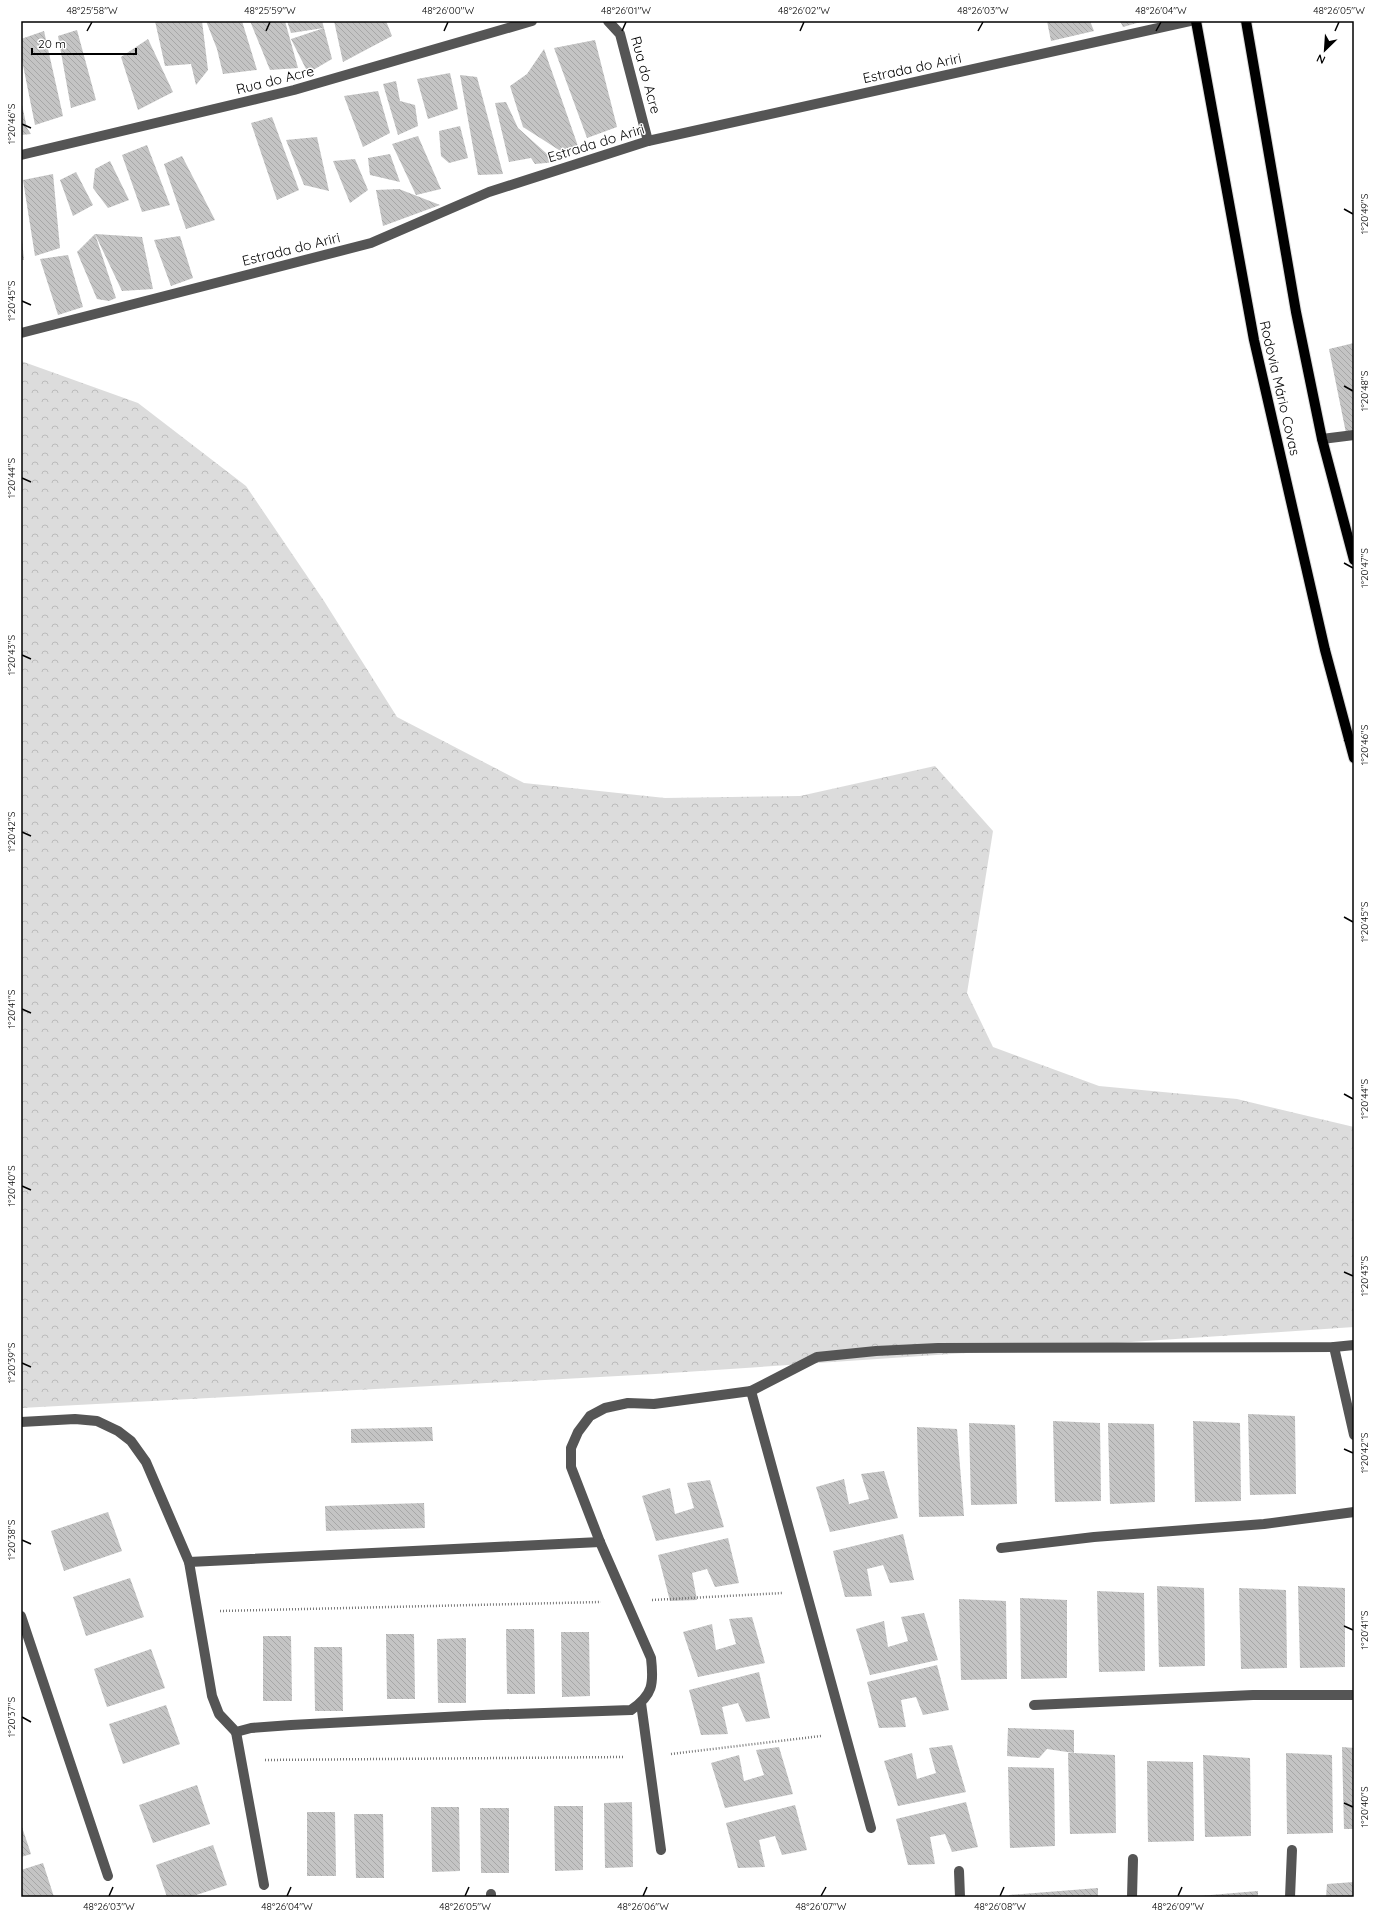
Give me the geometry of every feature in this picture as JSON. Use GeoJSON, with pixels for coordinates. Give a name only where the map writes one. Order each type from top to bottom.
{"type":"FeatureCollection","features":[{"type":"Feature","properties":{"kind":"main road","name":"Rodovia Mário Covas"},"geometry":{"type":"LineString","coordinates":[[1196,21],[1254,340],[1325,650],[1354,758]]}},
{"type":"Feature","properties":{"kind":"main road"},"geometry":{"type":"LineString","coordinates":[[1246,21],[1292,290],[1322,439],[1354,560]]}},
{"type":"Feature","properties":{"kind":"street","name":"Rua do Acre"},"geometry":{"type":"LineString","coordinates":[[21,155],[294,90],[532,21]]}},
{"type":"Feature","properties":{"kind":"street","name":"Rua do Acre"},"geometry":{"type":"LineString","coordinates":[[608,21],[620,34],[648,141]]}},
{"type":"Feature","properties":{"kind":"street","name":"Estrada do Ariri"},"geometry":{"type":"LineString","coordinates":[[21,333],[371,243],[488,192],[648,141],[1190,21]]}},
{"type":"Feature","properties":{"kind":"street"},"geometry":{"type":"LineString","coordinates":[[1322,439],[1354,435]]}},
{"type":"Feature","properties":{"kind":"street"},"geometry":{"type":"LineString","coordinates":[[236,1732],[251,1728],[291,1725],[483,1715],[631,1710],[641,1703],[649,1694],[652,1684],[651,1658],[600,1542],[571,1467],[571,1448],[578,1432],[590,1416],[605,1408],[628,1403],[654,1404],[751,1391],[817,1357],[876,1351],[1003,1347],[1334,1347],[1354,1345]]}},
{"type":"Feature","properties":{"kind":"street"},"geometry":{"type":"LineString","coordinates":[[1334,1347],[1354,1435]]}},
{"type":"Feature","properties":{"kind":"street"},"geometry":{"type":"LineString","coordinates":[[751,1391],[871,1828]]}},
{"type":"Feature","properties":{"kind":"street"},"geometry":{"type":"LineString","coordinates":[[21,1422],[75,1419],[97,1421],[118,1431],[131,1441],[146,1462],[189,1562],[212,1696],[219,1714],[236,1732],[264,1885]]}},
{"type":"Feature","properties":{"kind":"street"},"geometry":{"type":"LineString","coordinates":[[1001,1548],[1094,1537],[1264,1524],[1354,1512]]}},
{"type":"Feature","properties":{"kind":"street"},"geometry":{"type":"LineString","coordinates":[[189,1562],[600,1542]]}},
{"type":"Feature","properties":{"kind":"street"},"geometry":{"type":"LineString","coordinates":[[21,1616],[108,1876]]}},
{"type":"Feature","properties":{"kind":"street"},"geometry":{"type":"LineString","coordinates":[[1034,1705],[1252,1695],[1354,1695]]}},
{"type":"Feature","properties":{"kind":"street"},"geometry":{"type":"LineString","coordinates":[[641,1703],[661,1850]]}},
{"type":"Feature","properties":{"kind":"street"},"geometry":{"type":"LineString","coordinates":[[1290,1897],[1292,1850]]}},
{"type":"Feature","properties":{"kind":"street"},"geometry":{"type":"LineString","coordinates":[[1132,1897],[1133,1859]]}},
{"type":"Feature","properties":{"kind":"street"},"geometry":{"type":"LineString","coordinates":[[959,1872],[960,1897]]}},
{"type":"Feature","properties":{"kind":"path"},"geometry":{"type":"LineString","coordinates":[[197,1612],[626,1602],[806,1592]]}},
{"type":"Feature","properties":{"kind":"path"},"geometry":{"type":"LineString","coordinates":[[263,1760],[648,1756],[825,1736]]}},
{"type":"Feature","properties":{"kind":"green space"},"geometry":{"type":"Polygon","coordinates":[[[21,361],[138,403],[246,486],[324,601],[397,717],[524,783],[665,798],[800,796],[935,766],[993,831],[967,993],[993,1047],[1099,1086],[1237,1099],[1354,1127],[1354,1327],[655,1374],[21,1408],[21,361]]]}},
{"type":"Feature","properties":{"kind":"building"},"geometry":{"type":"Polygon","coordinates":[[[155,21],[202,21],[208,70],[196,85],[191,64],[165,66],[155,21]]]}},
{"type":"Feature","properties":{"kind":"building"},"geometry":{"type":"Polygon","coordinates":[[[206,21],[242,21],[257,70],[223,74],[217,49],[206,21]]]}},
{"type":"Feature","properties":{"kind":"building"},"geometry":{"type":"Polygon","coordinates":[[[250,21],[285,21],[298,68],[270,70],[250,21]]]}},
{"type":"Feature","properties":{"kind":"building"},"geometry":{"type":"Polygon","coordinates":[[[287,21],[322,21],[324,28],[291,33],[287,21]]]}},
{"type":"Feature","properties":{"kind":"building"},"geometry":{"type":"Polygon","coordinates":[[[334,21],[386,21],[392,36],[343,62],[334,21]]]}},
{"type":"Feature","properties":{"kind":"building"},"geometry":{"type":"Polygon","coordinates":[[[1047,21],[1090,21],[1094,31],[1051,41],[1047,21]]]}},
{"type":"Feature","properties":{"kind":"building"},"geometry":{"type":"Polygon","coordinates":[[[1120,21],[1144,21],[1123,27],[1120,21]]]}},
{"type":"Feature","properties":{"kind":"building"},"geometry":{"type":"Polygon","coordinates":[[[324,28],[332,59],[308,73],[291,39],[324,28]]]}},
{"type":"Feature","properties":{"kind":"building"},"geometry":{"type":"Polygon","coordinates":[[[77,30],[96,100],[71,108],[58,36],[77,30]]]}},
{"type":"Feature","properties":{"kind":"building"},"geometry":{"type":"Polygon","coordinates":[[[44,31],[63,116],[35,125],[21,55],[21,39],[44,31]]]}},
{"type":"Feature","properties":{"kind":"building"},"geometry":{"type":"Polygon","coordinates":[[[148,39],[173,92],[138,110],[121,57],[148,39]]]}},
{"type":"Feature","properties":{"kind":"building"},"geometry":{"type":"Polygon","coordinates":[[[595,40],[617,127],[587,138],[554,48],[595,40]]]}},
{"type":"Feature","properties":{"kind":"building"},"geometry":{"type":"Polygon","coordinates":[[[544,49],[579,149],[559,150],[523,127],[510,86],[527,74],[544,49]]]}},
{"type":"Feature","properties":{"kind":"building"},"geometry":{"type":"Polygon","coordinates":[[[450,73],[458,109],[428,119],[417,79],[450,73]]]}},
{"type":"Feature","properties":{"kind":"building"},"geometry":{"type":"Polygon","coordinates":[[[460,75],[477,77],[503,174],[478,175],[460,75]]]}},
{"type":"Feature","properties":{"kind":"building"},"geometry":{"type":"Polygon","coordinates":[[[396,81],[400,101],[415,105],[418,126],[398,135],[383,84],[396,81]]]}},
{"type":"Feature","properties":{"kind":"building"},"geometry":{"type":"Polygon","coordinates":[[[378,91],[390,133],[363,147],[344,96],[378,91]]]}},
{"type":"Feature","properties":{"kind":"building"},"geometry":{"type":"Polygon","coordinates":[[[21,100],[27,128],[31,134],[21,135],[21,100]]]}},
{"type":"Feature","properties":{"kind":"building"},"geometry":{"type":"Polygon","coordinates":[[[506,102],[518,128],[556,162],[535,164],[531,158],[509,162],[495,103],[506,102]]]}},
{"type":"Feature","properties":{"kind":"building"},"geometry":{"type":"Polygon","coordinates":[[[272,117],[299,190],[277,200],[251,123],[272,117]]]}},
{"type":"Feature","properties":{"kind":"building"},"geometry":{"type":"Polygon","coordinates":[[[460,126],[468,158],[449,163],[441,156],[439,131],[460,126]]]}},
{"type":"Feature","properties":{"kind":"building"},"geometry":{"type":"Polygon","coordinates":[[[418,136],[441,189],[416,195],[392,144],[418,136]]]}},
{"type":"Feature","properties":{"kind":"building"},"geometry":{"type":"Polygon","coordinates":[[[317,137],[329,191],[304,185],[286,140],[317,137]]]}},
{"type":"Feature","properties":{"kind":"building"},"geometry":{"type":"Polygon","coordinates":[[[147,145],[170,205],[142,212],[122,155],[147,145]]]}},
{"type":"Feature","properties":{"kind":"building"},"geometry":{"type":"Polygon","coordinates":[[[390,154],[400,182],[370,175],[368,158],[390,154]]]}},
{"type":"Feature","properties":{"kind":"building"},"geometry":{"type":"Polygon","coordinates":[[[182,156],[215,220],[186,229],[164,164],[182,156]]]}},
{"type":"Feature","properties":{"kind":"building"},"geometry":{"type":"Polygon","coordinates":[[[355,159],[368,190],[350,203],[333,161],[355,159]]]}},
{"type":"Feature","properties":{"kind":"building"},"geometry":{"type":"Polygon","coordinates":[[[110,161],[129,200],[108,208],[93,188],[95,169],[110,161]]]}},
{"type":"Feature","properties":{"kind":"building"},"geometry":{"type":"Polygon","coordinates":[[[76,172],[93,205],[73,216],[60,180],[76,172]]]}},
{"type":"Feature","properties":{"kind":"building"},"geometry":{"type":"Polygon","coordinates":[[[53,174],[60,248],[35,256],[23,180],[53,174]]]}},
{"type":"Feature","properties":{"kind":"building"},"geometry":{"type":"Polygon","coordinates":[[[399,189],[440,205],[383,226],[376,190],[399,189]]]}},
{"type":"Feature","properties":{"kind":"building"},"geometry":{"type":"Polygon","coordinates":[[[95,234],[142,237],[153,289],[122,291],[95,234]]]}},
{"type":"Feature","properties":{"kind":"building"},"geometry":{"type":"Polygon","coordinates":[[[95,234],[116,298],[109,301],[97,299],[77,252],[95,234]]]}},
{"type":"Feature","properties":{"kind":"building"},"geometry":{"type":"Polygon","coordinates":[[[180,236],[193,278],[171,286],[154,240],[180,236]]]}},
{"type":"Feature","properties":{"kind":"building"},"geometry":{"type":"Polygon","coordinates":[[[22,240],[24,260],[21,260],[22,240]]]}},
{"type":"Feature","properties":{"kind":"building"},"geometry":{"type":"Polygon","coordinates":[[[68,255],[83,307],[58,315],[40,259],[68,255]]]}},
{"type":"Feature","properties":{"kind":"building"},"geometry":{"type":"Polygon","coordinates":[[[1354,343],[1354,432],[1346,433],[1329,349],[1354,343]]]}},
{"type":"Feature","properties":{"kind":"building"},"geometry":{"type":"Polygon","coordinates":[[[1248,1414],[1295,1416],[1296,1494],[1250,1495],[1248,1414]]]}},
{"type":"Feature","properties":{"kind":"building"},"geometry":{"type":"Polygon","coordinates":[[[1053,1421],[1100,1423],[1101,1501],[1055,1502],[1053,1421]]]}},
{"type":"Feature","properties":{"kind":"building"},"geometry":{"type":"Polygon","coordinates":[[[1193,1421],[1240,1423],[1241,1501],[1195,1502],[1193,1421]]]}},
{"type":"Feature","properties":{"kind":"building"},"geometry":{"type":"Polygon","coordinates":[[[969,1423],[1015,1425],[1017,1504],[971,1505],[969,1423]]]}},
{"type":"Feature","properties":{"kind":"building"},"geometry":{"type":"Polygon","coordinates":[[[1108,1423],[1154,1424],[1155,1502],[1110,1504],[1108,1423]]]}},
{"type":"Feature","properties":{"kind":"building"},"geometry":{"type":"Polygon","coordinates":[[[432,1427],[433,1441],[351,1443],[351,1429],[432,1427]]]}},
{"type":"Feature","properties":{"kind":"building"},"geometry":{"type":"Polygon","coordinates":[[[917,1427],[957,1429],[964,1516],[919,1517],[917,1427]]]}},
{"type":"Feature","properties":{"kind":"building"},"geometry":{"type":"Polygon","coordinates":[[[884,1471],[898,1518],[830,1532],[816,1487],[844,1479],[849,1504],[869,1499],[861,1474],[884,1471]]]}},
{"type":"Feature","properties":{"kind":"building"},"geometry":{"type":"Polygon","coordinates":[[[710,1480],[724,1527],[656,1541],[642,1496],[670,1488],[675,1514],[694,1508],[687,1483],[710,1480]]]}},
{"type":"Feature","properties":{"kind":"building"},"geometry":{"type":"Polygon","coordinates":[[[424,1503],[425,1528],[326,1531],[325,1506],[424,1503]]]}},
{"type":"Feature","properties":{"kind":"building"},"geometry":{"type":"Polygon","coordinates":[[[108,1512],[122,1551],[64,1571],[51,1531],[108,1512]]]}},
{"type":"Feature","properties":{"kind":"building"},"geometry":{"type":"Polygon","coordinates":[[[903,1534],[914,1580],[890,1583],[883,1565],[867,1569],[872,1596],[845,1597],[833,1551],[903,1534]]]}},
{"type":"Feature","properties":{"kind":"building"},"geometry":{"type":"Polygon","coordinates":[[[728,1538],[739,1583],[715,1587],[707,1569],[692,1573],[697,1600],[670,1601],[658,1555],[728,1538]]]}},
{"type":"Feature","properties":{"kind":"building"},"geometry":{"type":"Polygon","coordinates":[[[130,1578],[144,1617],[86,1636],[73,1597],[130,1578]]]}},
{"type":"Feature","properties":{"kind":"building"},"geometry":{"type":"Polygon","coordinates":[[[1157,1586],[1204,1588],[1205,1666],[1159,1667],[1157,1586]]]}},
{"type":"Feature","properties":{"kind":"building"},"geometry":{"type":"Polygon","coordinates":[[[1298,1586],[1345,1588],[1345,1667],[1300,1668],[1298,1586]]]}},
{"type":"Feature","properties":{"kind":"building"},"geometry":{"type":"Polygon","coordinates":[[[1239,1588],[1286,1590],[1287,1668],[1241,1669],[1239,1588]]]}},
{"type":"Feature","properties":{"kind":"building"},"geometry":{"type":"Polygon","coordinates":[[[1097,1591],[1144,1593],[1145,1671],[1099,1672],[1097,1591]]]}},
{"type":"Feature","properties":{"kind":"building"},"geometry":{"type":"Polygon","coordinates":[[[1020,1598],[1067,1600],[1067,1678],[1021,1679],[1020,1598]]]}},
{"type":"Feature","properties":{"kind":"building"},"geometry":{"type":"Polygon","coordinates":[[[959,1599],[1006,1601],[1007,1679],[961,1680],[959,1599]]]}},
{"type":"Feature","properties":{"kind":"building"},"geometry":{"type":"Polygon","coordinates":[[[924,1613],[938,1660],[870,1675],[856,1629],[884,1621],[888,1647],[908,1641],[901,1617],[924,1613]]]}},
{"type":"Feature","properties":{"kind":"building"},"geometry":{"type":"Polygon","coordinates":[[[752,1617],[765,1663],[698,1677],[683,1632],[712,1624],[716,1650],[736,1644],[729,1619],[752,1617]]]}},
{"type":"Feature","properties":{"kind":"building"},"geometry":{"type":"Polygon","coordinates":[[[506,1629],[534,1629],[535,1694],[507,1694],[506,1629]]]}},
{"type":"Feature","properties":{"kind":"building"},"geometry":{"type":"Polygon","coordinates":[[[561,1632],[589,1632],[590,1696],[562,1697],[561,1632]]]}},
{"type":"Feature","properties":{"kind":"building"},"geometry":{"type":"Polygon","coordinates":[[[386,1634],[414,1634],[415,1699],[387,1699],[386,1634]]]}},
{"type":"Feature","properties":{"kind":"building"},"geometry":{"type":"Polygon","coordinates":[[[263,1636],[291,1636],[292,1701],[263,1701],[263,1636]]]}},
{"type":"Feature","properties":{"kind":"building"},"geometry":{"type":"Polygon","coordinates":[[[466,1638],[466,1703],[438,1703],[437,1639],[466,1638]]]}},
{"type":"Feature","properties":{"kind":"building"},"geometry":{"type":"Polygon","coordinates":[[[314,1647],[342,1647],[343,1711],[315,1711],[314,1647]]]}},
{"type":"Feature","properties":{"kind":"building"},"geometry":{"type":"Polygon","coordinates":[[[151,1649],[165,1688],[107,1707],[94,1669],[151,1649]]]}},
{"type":"Feature","properties":{"kind":"building"},"geometry":{"type":"Polygon","coordinates":[[[937,1665],[949,1710],[923,1715],[916,1697],[901,1700],[906,1727],[879,1728],[867,1682],[937,1665]]]}},
{"type":"Feature","properties":{"kind":"building"},"geometry":{"type":"Polygon","coordinates":[[[759,1672],[770,1718],[746,1722],[738,1703],[722,1707],[728,1734],[701,1735],[689,1690],[759,1672]]]}},
{"type":"Feature","properties":{"kind":"building"},"geometry":{"type":"Polygon","coordinates":[[[166,1705],[180,1744],[123,1764],[109,1724],[166,1705]]]}},
{"type":"Feature","properties":{"kind":"building"},"geometry":{"type":"Polygon","coordinates":[[[1008,1728],[1074,1730],[1074,1753],[1047,1749],[1039,1758],[1007,1756],[1008,1728]]]}},
{"type":"Feature","properties":{"kind":"building"},"geometry":{"type":"Polygon","coordinates":[[[952,1745],[966,1792],[898,1806],[884,1761],[912,1753],[917,1779],[936,1773],[929,1748],[952,1745]]]}},
{"type":"Feature","properties":{"kind":"building"},"geometry":{"type":"Polygon","coordinates":[[[779,1747],[793,1794],[725,1808],[711,1763],[739,1755],[744,1781],[764,1775],[756,1750],[779,1747]]]}},
{"type":"Feature","properties":{"kind":"building"},"geometry":{"type":"Polygon","coordinates":[[[1342,1747],[1354,1748],[1354,1829],[1344,1829],[1342,1747]]]}},
{"type":"Feature","properties":{"kind":"building"},"geometry":{"type":"Polygon","coordinates":[[[1068,1753],[1115,1755],[1116,1833],[1070,1834],[1068,1753]]]}},
{"type":"Feature","properties":{"kind":"building"},"geometry":{"type":"Polygon","coordinates":[[[1286,1753],[1332,1755],[1333,1833],[1287,1834],[1286,1753]]]}},
{"type":"Feature","properties":{"kind":"building"},"geometry":{"type":"Polygon","coordinates":[[[1203,1755],[1250,1758],[1251,1836],[1205,1837],[1203,1755]]]}},
{"type":"Feature","properties":{"kind":"building"},"geometry":{"type":"Polygon","coordinates":[[[1147,1761],[1193,1762],[1194,1841],[1148,1842],[1147,1761]]]}},
{"type":"Feature","properties":{"kind":"building"},"geometry":{"type":"Polygon","coordinates":[[[1008,1767],[1054,1768],[1055,1846],[1010,1848],[1008,1767]]]}},
{"type":"Feature","properties":{"kind":"building"},"geometry":{"type":"Polygon","coordinates":[[[197,1785],[210,1824],[153,1843],[139,1805],[197,1785]]]}},
{"type":"Feature","properties":{"kind":"building"},"geometry":{"type":"Polygon","coordinates":[[[632,1802],[633,1867],[605,1868],[604,1803],[632,1802]]]}},
{"type":"Feature","properties":{"kind":"building"},"geometry":{"type":"Polygon","coordinates":[[[966,1802],[978,1847],[952,1852],[945,1834],[930,1837],[935,1864],[908,1865],[896,1819],[966,1802]]]}},
{"type":"Feature","properties":{"kind":"building"},"geometry":{"type":"Polygon","coordinates":[[[795,1805],[807,1850],[782,1855],[775,1836],[759,1840],[765,1867],[738,1868],[726,1823],[795,1805]]]}},
{"type":"Feature","properties":{"kind":"building"},"geometry":{"type":"Polygon","coordinates":[[[554,1806],[583,1806],[583,1870],[555,1871],[554,1806]]]}},
{"type":"Feature","properties":{"kind":"building"},"geometry":{"type":"Polygon","coordinates":[[[431,1807],[459,1807],[460,1871],[432,1872],[431,1807]]]}},
{"type":"Feature","properties":{"kind":"building"},"geometry":{"type":"Polygon","coordinates":[[[480,1808],[509,1808],[509,1873],[481,1873],[480,1808]]]}},
{"type":"Feature","properties":{"kind":"building"},"geometry":{"type":"Polygon","coordinates":[[[307,1812],[335,1812],[336,1876],[307,1876],[307,1812]]]}},
{"type":"Feature","properties":{"kind":"building"},"geometry":{"type":"Polygon","coordinates":[[[354,1814],[383,1814],[384,1878],[356,1878],[354,1814]]]}},
{"type":"Feature","properties":{"kind":"building"},"geometry":{"type":"Polygon","coordinates":[[[21,1824],[31,1854],[21,1857],[21,1824]]]}},
{"type":"Feature","properties":{"kind":"building"},"geometry":{"type":"Polygon","coordinates":[[[213,1845],[227,1885],[190,1897],[167,1897],[156,1865],[213,1845]]]}},
{"type":"Feature","properties":{"kind":"building"},"geometry":{"type":"Polygon","coordinates":[[[43,1863],[54,1897],[21,1897],[21,1870],[43,1863]]]}},
{"type":"Feature","properties":{"kind":"building"},"geometry":{"type":"Polygon","coordinates":[[[1354,1882],[1354,1897],[1326,1897],[1327,1884],[1354,1882]]]}},
{"type":"Feature","properties":{"kind":"building"},"geometry":{"type":"Polygon","coordinates":[[[1098,1888],[1098,1897],[1009,1897],[1009,1895],[1098,1888]]]}},
{"type":"Feature","properties":{"kind":"building"},"geometry":{"type":"Polygon","coordinates":[[[1258,1891],[1258,1897],[1199,1897],[1199,1896],[1258,1891]]]}}]}
